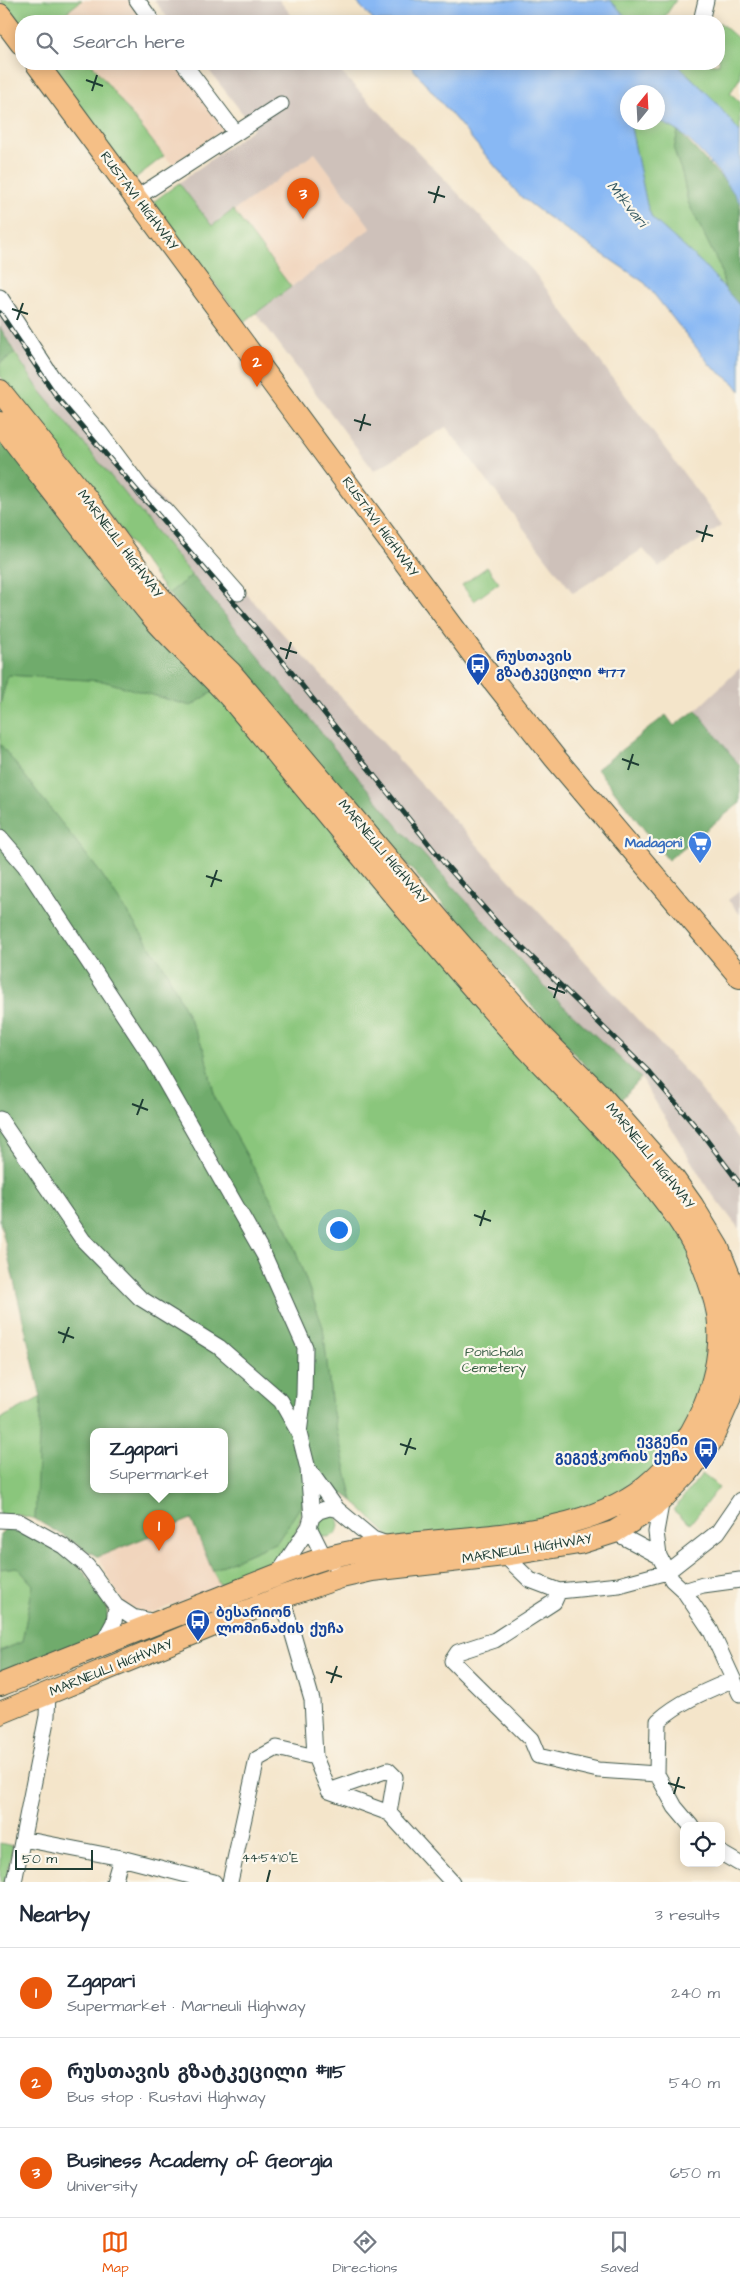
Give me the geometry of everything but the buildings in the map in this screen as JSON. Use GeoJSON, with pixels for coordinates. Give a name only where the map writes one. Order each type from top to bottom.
{"type":"FeatureCollection","features":[{"type":"Feature","properties":{"kind":"highway"},"geometry":{"type":"LineString","coordinates":[[0,15],[15,35]]}},
{"type":"Feature","properties":{"kind":"highway","name":"RUSTAVI HIGHWAY"},"geometry":{"type":"LineString","coordinates":[[41,70],[478,661],[555,758],[740,977]]}},
{"type":"Feature","properties":{"kind":"highway","name":"MARNEULI HIGHWAY"},"geometry":{"type":"LineString","coordinates":[[0,391],[86,498],[151,587],[205,648],[232,673],[434,914],[504,1007]]}},
{"type":"Feature","properties":{"kind":"highway","name":"MARNEULI HIGHWAY"},"geometry":{"type":"LineString","coordinates":[[0,423],[155,619],[227,694],[504,1007],[634,1162],[679,1219],[703,1264],[719,1319],[716,1359],[706,1401],[698,1422],[677,1455],[646,1486],[601,1513],[576,1521],[501,1534],[394,1546],[328,1557],[278,1574],[0,1685]]}},
{"type":"Feature","properties":{"kind":"highway","name":"MARNEULI HIGHWAY"},"geometry":{"type":"LineString","coordinates":[[0,1713],[282,1597],[341,1577],[372,1570],[504,1555],[579,1543],[614,1532],[640,1516],[662,1499],[688,1472],[712,1441],[729,1400],[734,1381],[740,1331],[734,1288],[718,1248],[673,1178],[600,1095],[520,1026]]}},
{"type":"Feature","properties":{"kind":"street"},"geometry":{"type":"LineString","coordinates":[[137,0],[148,15]]}},
{"type":"Feature","properties":{"kind":"street"},"geometry":{"type":"LineString","coordinates":[[702,15],[706,0]]}},
{"type":"Feature","properties":{"kind":"street"},"geometry":{"type":"LineString","coordinates":[[189,70],[236,132]]}},
{"type":"Feature","properties":{"kind":"street"},"geometry":{"type":"LineString","coordinates":[[136,198],[281,104]]}},
{"type":"Feature","properties":{"kind":"street"},"geometry":{"type":"LineString","coordinates":[[0,297],[52,377],[101,434],[145,493],[165,510],[238,593]]}},
{"type":"Feature","properties":{"kind":"street"},"geometry":{"type":"LineString","coordinates":[[0,836],[26,866],[150,1055],[264,1255],[305,1347],[304,1395],[299,1433]]}},
{"type":"Feature","properties":{"kind":"street"},"geometry":{"type":"LineString","coordinates":[[0,1118],[83,1240],[140,1298],[219,1347],[282,1401],[299,1433],[308,1469],[311,1522],[321,1551],[339,1567],[351,1570],[372,1570]]}},
{"type":"Feature","properties":{"kind":"street"},"geometry":{"type":"LineString","coordinates":[[308,1469],[337,1509],[373,1539],[394,1546]]}},
{"type":"Feature","properties":{"kind":"street"},"geometry":{"type":"LineString","coordinates":[[662,1499],[656,1532],[659,1556],[667,1572],[684,1591],[711,1631],[740,1694]]}},
{"type":"Feature","properties":{"kind":"street"},"geometry":{"type":"LineString","coordinates":[[504,1555],[530,1580],[559,1591],[619,1585],[667,1572],[718,1532],[740,1500]]}},
{"type":"Feature","properties":{"kind":"street"},"geometry":{"type":"LineString","coordinates":[[278,1574],[311,1522],[322,1509],[337,1509]]}},
{"type":"Feature","properties":{"kind":"street"},"geometry":{"type":"LineString","coordinates":[[1,1522],[18,1521],[63,1546],[87,1566],[116,1606],[133,1617],[156,1622]]}},
{"type":"Feature","properties":{"kind":"street"},"geometry":{"type":"LineString","coordinates":[[614,1532],[659,1556]]}},
{"type":"Feature","properties":{"kind":"street"},"geometry":{"type":"LineString","coordinates":[[684,1591],[703,1585],[740,1580]]}},
{"type":"Feature","properties":{"kind":"street"},"geometry":{"type":"LineString","coordinates":[[559,1591],[554,1602],[495,1640],[458,1652],[452,1661],[531,1739],[538,1756],[598,1770],[657,1774]]}},
{"type":"Feature","properties":{"kind":"street"},"geometry":{"type":"LineString","coordinates":[[282,1597],[312,1700],[315,1757],[329,1791],[389,1813],[452,1882]]}},
{"type":"Feature","properties":{"kind":"street"},"geometry":{"type":"LineString","coordinates":[[102,1644],[114,1622],[116,1606]]}},
{"type":"Feature","properties":{"kind":"street"},"geometry":{"type":"LineString","coordinates":[[688,1822],[675,1807],[657,1774],[658,1721],[669,1712],[705,1691],[732,1680]]}},
{"type":"Feature","properties":{"kind":"street"},"geometry":{"type":"LineString","coordinates":[[14,1882],[47,1716],[48,1694]]}},
{"type":"Feature","properties":{"kind":"street"},"geometry":{"type":"LineString","coordinates":[[230,1882],[257,1758],[277,1748],[315,1757]]}},
{"type":"Feature","properties":{"kind":"street"},"geometry":{"type":"LineString","coordinates":[[329,1791],[388,1770],[395,1777],[389,1813]]}},
{"type":"Feature","properties":{"kind":"street"},"geometry":{"type":"LineString","coordinates":[[23,1839],[121,1858],[214,1882]]}},
{"type":"Feature","properties":{"kind":"street"},"geometry":{"type":"LineString","coordinates":[[725,1855],[740,1864]]}},
{"type":"Feature","properties":{"kind":"street"},"geometry":{"type":"LineString","coordinates":[[114,1882],[121,1858]]}},
{"type":"Feature","properties":{"kind":"shaded area"},"geometry":{"type":"Polygon","coordinates":[[[82,0],[133,0],[144,15],[63,15],[82,0]]]}},
{"type":"Feature","properties":{"kind":"shaded area"},"geometry":{"type":"Polygon","coordinates":[[[154,0],[279,0],[291,15],[165,15],[154,0]]]}},
{"type":"Feature","properties":{"kind":"shaded area"},"geometry":{"type":"Polygon","coordinates":[[[97,70],[186,70],[228,126],[173,164],[164,156],[97,70]]]}},
{"type":"Feature","properties":{"kind":"shaded area"},"geometry":{"type":"Polygon","coordinates":[[[209,70],[339,70],[533,271],[722,525],[659,567],[643,549],[573,593],[446,427],[374,471],[256,313],[371,228],[315,153],[212,226],[179,183],[254,128],[209,70]]]}},
{"type":"Feature","properties":{"kind":"shaded area"},"geometry":{"type":"Polygon","coordinates":[[[315,153],[372,228],[291,287],[233,210],[315,153]]]}},
{"type":"Feature","properties":{"kind":"shaded area"},"geometry":{"type":"Polygon","coordinates":[[[0,287],[55,377],[162,502],[694,1081],[740,1140],[740,1230],[708,1189],[641,1078],[555,998],[402,831],[38,388],[0,327],[0,287]]]}},
{"type":"Feature","properties":{"kind":"shaded area"},"geometry":{"type":"Polygon","coordinates":[[[740,668],[740,766],[696,710],[740,668]]]}},
{"type":"Feature","properties":{"kind":"shaded area"},"geometry":{"type":"Polygon","coordinates":[[[740,891],[740,914],[728,900],[740,891]]]}},
{"type":"Feature","properties":{"kind":"shaded area"},"geometry":{"type":"Polygon","coordinates":[[[191,1519],[220,1585],[155,1612],[143,1613],[122,1602],[98,1557],[191,1519]]]}},
{"type":"Feature","properties":{"kind":"green space"},"geometry":{"type":"Polygon","coordinates":[[[0,0],[82,0],[63,15],[15,15],[15,21],[0,0]]]}},
{"type":"Feature","properties":{"kind":"green space"},"geometry":{"type":"Polygon","coordinates":[[[610,0],[676,0],[666,15],[624,15],[610,0]]]}},
{"type":"Feature","properties":{"kind":"green space"},"geometry":{"type":"Polygon","coordinates":[[[725,27],[740,40],[740,78],[730,93],[740,102],[740,132],[713,99],[683,70],[725,70],[725,27]]]}},
{"type":"Feature","properties":{"kind":"green space"},"geometry":{"type":"Polygon","coordinates":[[[51,70],[97,70],[164,156],[133,180],[51,70]]]}},
{"type":"Feature","properties":{"kind":"green space"},"geometry":{"type":"Polygon","coordinates":[[[665,124],[678,131],[674,150],[682,173],[688,202],[720,267],[725,289],[703,264],[652,218],[647,205],[631,130],[665,130],[665,124]]]}},
{"type":"Feature","properties":{"kind":"green space"},"geometry":{"type":"Polygon","coordinates":[[[678,131],[732,189],[740,203],[740,306],[725,289],[720,267],[688,202],[682,173],[674,150],[678,131]]]}},
{"type":"Feature","properties":{"kind":"green space"},"geometry":{"type":"Polygon","coordinates":[[[179,183],[212,226],[233,210],[291,287],[244,322],[153,202],[179,183]]]}},
{"type":"Feature","properties":{"kind":"green space"},"geometry":{"type":"Polygon","coordinates":[[[0,327],[15,353],[0,363],[0,327]]]}},
{"type":"Feature","properties":{"kind":"green space"},"geometry":{"type":"Polygon","coordinates":[[[15,353],[38,388],[192,575],[168,594],[80,475],[0,376],[0,363],[15,353]]]}},
{"type":"Feature","properties":{"kind":"green space"},"geometry":{"type":"Polygon","coordinates":[[[0,431],[217,689],[191,706],[103,681],[8,675],[0,704],[0,431]]]}},
{"type":"Feature","properties":{"kind":"green space"},"geometry":{"type":"Polygon","coordinates":[[[487,567],[499,583],[474,601],[462,585],[487,567]]]}},
{"type":"Feature","properties":{"kind":"green space"},"geometry":{"type":"Polygon","coordinates":[[[192,575],[402,831],[555,998],[641,1078],[618,1103],[168,594],[192,575]]]}},
{"type":"Feature","properties":{"kind":"green space","name":"Ponichala Cemetery"},"geometry":{"type":"Polygon","coordinates":[[[8,675],[103,681],[191,706],[217,689],[647,1182],[693,1253],[712,1337],[698,1414],[670,1459],[577,1518],[392,1539],[353,1501],[332,1409],[323,1327],[287,1228],[215,1098],[204,1050],[167,972],[102,875],[0,744],[0,704],[8,675]]]}},
{"type":"Feature","properties":{"kind":"green space"},"geometry":{"type":"Polygon","coordinates":[[[696,710],[740,766],[740,803],[668,860],[597,769],[666,715],[674,726],[696,710]]]}},
{"type":"Feature","properties":{"kind":"green space"},"geometry":{"type":"Polygon","coordinates":[[[0,744],[102,875],[167,972],[204,1050],[215,1098],[287,1228],[323,1327],[332,1409],[353,1501],[344,1494],[304,1501],[277,1542],[212,1570],[191,1519],[98,1557],[35,1519],[41,1397],[0,1221],[0,744]]]}},
{"type":"Feature","properties":{"kind":"green space"},"geometry":{"type":"Polygon","coordinates":[[[41,1397],[35,1519],[15,1514],[0,1515],[0,1419],[41,1397]]]}},
{"type":"Feature","properties":{"kind":"green space"},"geometry":{"type":"Polygon","coordinates":[[[702,1474],[719,1487],[690,1524],[673,1510],[702,1474]]]}},
{"type":"Feature","properties":{"kind":"green space"},"geometry":{"type":"Polygon","coordinates":[[[304,1501],[292,1542],[283,1555],[264,1567],[220,1585],[212,1570],[277,1542],[304,1501]]]}},
{"type":"Feature","properties":{"kind":"green space"},"geometry":{"type":"Polygon","coordinates":[[[327,1513],[335,1517],[339,1525],[335,1533],[327,1537],[319,1533],[315,1525],[319,1517],[327,1513]]]}},
{"type":"Feature","properties":{"kind":"green space"},"geometry":{"type":"Polygon","coordinates":[[[7,1527],[23,1530],[44,1541],[80,1566],[106,1604],[108,1620],[99,1637],[0,1674],[0,1651],[22,1642],[33,1585],[17,1567],[0,1569],[0,1534],[7,1527]]]}},
{"type":"Feature","properties":{"kind":"green space"},"geometry":{"type":"Polygon","coordinates":[[[17,1567],[33,1585],[22,1642],[0,1651],[0,1569],[17,1567]]]}},
{"type":"Feature","properties":{"kind":"green space"},"geometry":{"type":"Polygon","coordinates":[[[0,1843],[13,1846],[6,1882],[0,1882],[0,1843]]]}},
{"type":"Feature","properties":{"kind":"water"},"geometry":{"type":"Polygon","coordinates":[[[355,0],[610,0],[624,15],[369,15],[355,0]]]}},
{"type":"Feature","properties":{"kind":"water","name":"Mtkvari"},"geometry":{"type":"Polygon","coordinates":[[[414,70],[683,70],[713,99],[740,132],[740,203],[703,154],[686,137],[665,124],[665,85],[620,85],[620,130],[631,130],[647,205],[652,218],[703,264],[740,306],[740,391],[734,383],[711,366],[645,283],[520,196],[414,70]]]}},
{"type":"Feature","properties":{"kind":"railway"},"geometry":{"type":"LineString","coordinates":[[0,313],[59,400],[260,633],[445,864],[500,926],[648,1071],[703,1135],[740,1184]]}},
{"type":"Feature","properties":{"kind":"place","name":"Business Academy of Georgia"},"geometry":{"type":"Point","coordinates":[303,219]}},
{"type":"Feature","properties":{"kind":"place","name":"რუსთავის გზატკეცილი #115"},"geometry":{"type":"Point","coordinates":[257,387]}},
{"type":"Feature","properties":{"kind":"place","name":"რუსთავის გზატკეცილი #177"},"geometry":{"type":"Point","coordinates":[478,686]}},
{"type":"Feature","properties":{"kind":"place","name":"Madagoni"},"geometry":{"type":"Point","coordinates":[700,864]}},
{"type":"Feature","properties":{"kind":"place","name":"ევგენი გეგეჭკორის ქუჩა"},"geometry":{"type":"Point","coordinates":[706,1470]}},
{"type":"Feature","properties":{"kind":"place","name":"Zgapari"},"geometry":{"type":"Point","coordinates":[159,1551]}},
{"type":"Feature","properties":{"kind":"place","name":"ბესარიონ ლომინაძის ქუჩა"},"geometry":{"type":"Point","coordinates":[198,1642]}}]}
